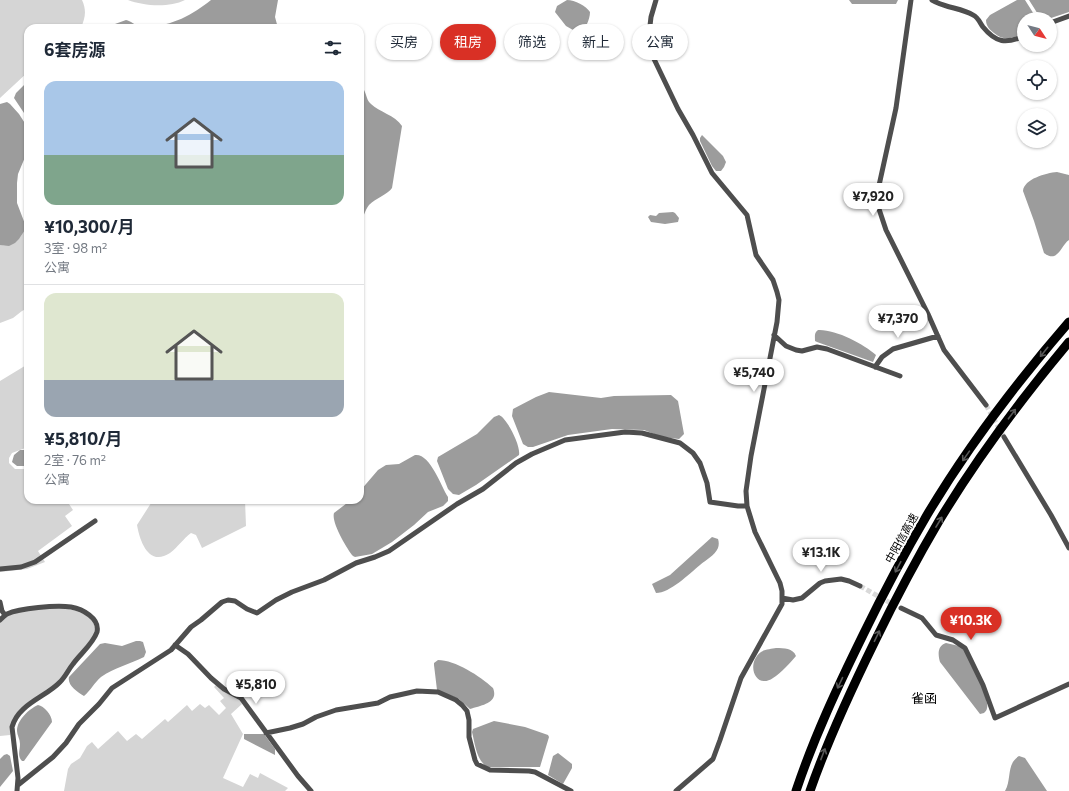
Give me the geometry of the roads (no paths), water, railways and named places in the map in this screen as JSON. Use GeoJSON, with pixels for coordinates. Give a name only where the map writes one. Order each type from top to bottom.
{"type":"FeatureCollection","features":[{"type":"Feature","properties":{"kind":"highway","name":"中阳信高速"},"geometry":{"type":"LineString","coordinates":[[796,791],[826,714],[876,610],[916,535],[943,490],[979,437],[1022,379],[1069,322]]}},
{"type":"Feature","properties":{"kind":"highway"},"geometry":{"type":"LineString","coordinates":[[810,791],[829,740],[854,685],[891,609],[927,542],[950,503],[990,445],[1036,382],[1069,342]]}},
{"type":"Feature","properties":{"kind":"street"},"geometry":{"type":"LineString","coordinates":[[656,0],[651,17],[649,34],[654,59],[712,174],[747,215],[756,255],[773,280],[779,306],[747,475],[746,490],[747,506],[755,532],[780,584],[782,604],[741,678],[713,759],[676,791]]}},
{"type":"Feature","properties":{"kind":"street"},"geometry":{"type":"LineString","coordinates":[[911,0],[896,108],[878,190],[879,209],[886,230],[944,350],[986,405]]}},
{"type":"Feature","properties":{"kind":"street"},"geometry":{"type":"LineString","coordinates":[[932,0],[942,5],[974,15],[989,33],[999,40],[1008,41],[1017,38]]}},
{"type":"Feature","properties":{"kind":"street"},"geometry":{"type":"LineString","coordinates":[[1057,20],[1069,16]]}},
{"type":"Feature","properties":{"kind":"street"},"geometry":{"type":"LineString","coordinates":[[774,335],[786,346],[796,350],[802,351],[817,347],[826,349],[900,376]]}},
{"type":"Feature","properties":{"kind":"street"},"geometry":{"type":"LineString","coordinates":[[875,367],[882,357],[893,349],[938,336]]}},
{"type":"Feature","properties":{"kind":"street"},"geometry":{"type":"LineString","coordinates":[[18,785],[53,757],[66,744],[79,724],[99,704],[112,688],[171,650],[191,627],[222,602],[228,600],[235,601],[247,609],[257,613],[276,600],[292,592],[324,580],[356,563],[378,556],[401,544],[438,517],[483,489],[516,463],[532,454],[565,440],[625,432],[642,433],[680,443],[693,453],[700,463],[707,482],[710,502],[747,506]]}},
{"type":"Feature","properties":{"kind":"street"},"geometry":{"type":"LineString","coordinates":[[1004,437],[1069,548]]}},
{"type":"Feature","properties":{"kind":"street"},"geometry":{"type":"LineString","coordinates":[[0,569],[21,567],[35,562],[95,521]]}},
{"type":"Feature","properties":{"kind":"street"},"geometry":{"type":"LineString","coordinates":[[782,598],[797,600],[802,598],[820,582],[825,581],[841,579],[849,580],[860,586]]}},
{"type":"Feature","properties":{"kind":"street"},"geometry":{"type":"LineString","coordinates":[[0,602],[2,612],[5,615]]}},
{"type":"Feature","properties":{"kind":"street"},"geometry":{"type":"LineString","coordinates":[[0,620],[5,615],[22,610],[70,607],[89,615],[95,621],[97,628],[94,638],[73,663],[61,682],[26,706],[15,719],[12,727],[18,785],[17,791]]}},
{"type":"Feature","properties":{"kind":"street"},"geometry":{"type":"LineString","coordinates":[[900,608],[922,618],[936,635],[953,640],[966,648],[983,685],[995,718],[1069,684]]}},
{"type":"Feature","properties":{"kind":"street"},"geometry":{"type":"LineString","coordinates":[[175,645],[188,654],[210,678],[224,689],[241,698],[310,791]]}},
{"type":"Feature","properties":{"kind":"street"},"geometry":{"type":"LineString","coordinates":[[266,732],[290,728],[316,717],[378,703],[390,698],[417,691],[438,692],[456,700],[467,711],[469,720],[469,737],[474,760],[480,766],[490,770],[535,772],[571,791]]}},
{"type":"Feature","properties":{"kind":"tunnel"},"geometry":{"type":"LineString","coordinates":[[986,405],[1004,437]]}},
{"type":"Feature","properties":{"kind":"tunnel"},"geometry":{"type":"LineString","coordinates":[[860,586],[894,605]]}},
{"type":"Feature","properties":{"kind":"district","name":"雀函"},"geometry":{"type":"Point","coordinates":[924,698]}}]}
